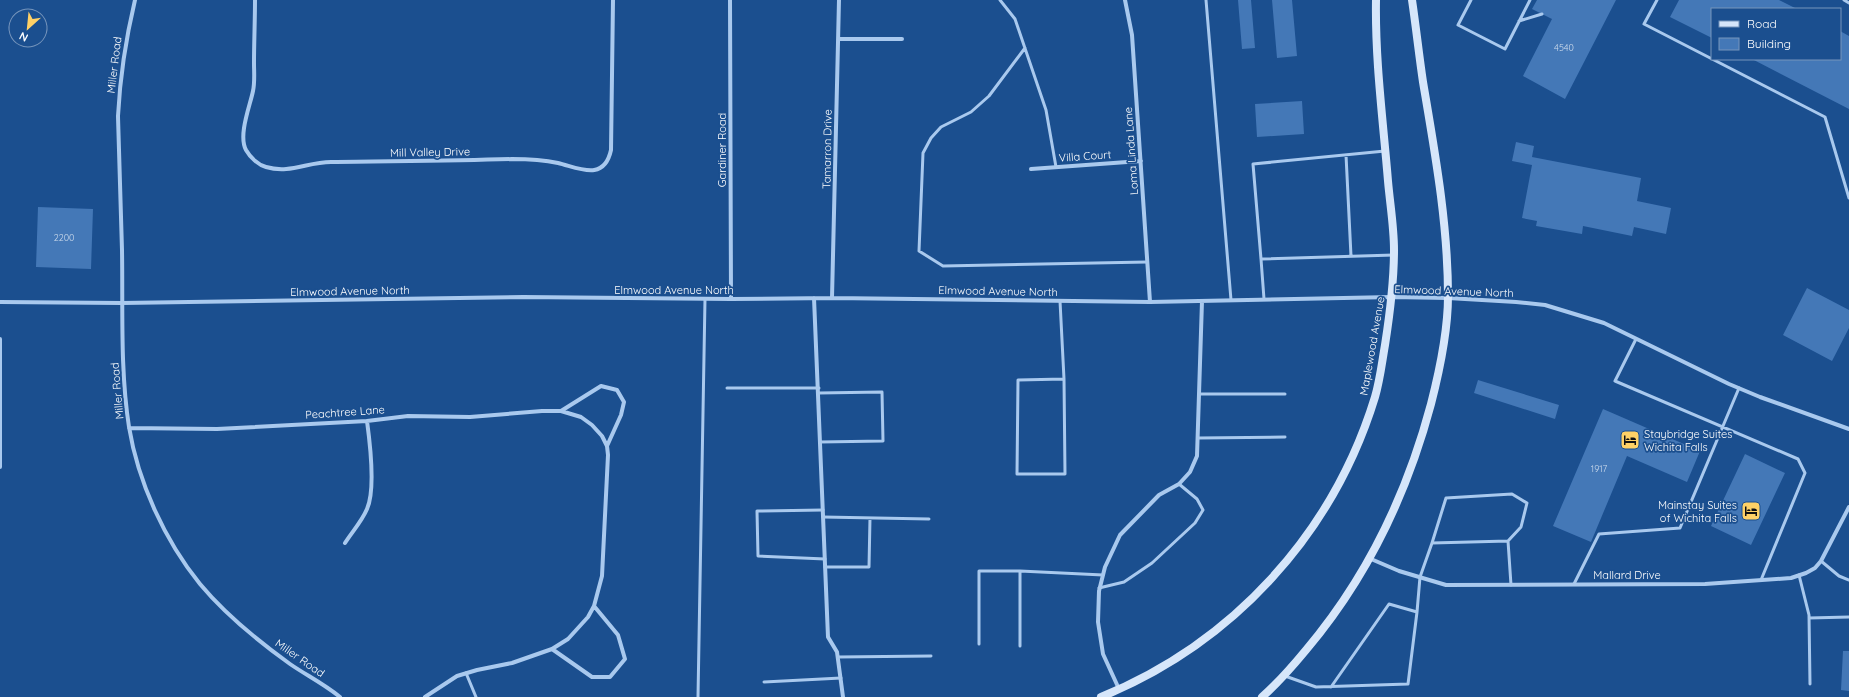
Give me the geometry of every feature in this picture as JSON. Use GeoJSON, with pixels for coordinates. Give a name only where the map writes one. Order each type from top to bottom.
{"type":"FeatureCollection","features":[{"type":"Feature","properties":{"kind":"street","name":"Miller Road"},"geometry":{"type":"LineString","coordinates":[[135,0],[119,91],[118,116],[124,375],[129,428],[140,468],[156,514],[170,540],[200,584],[225,610],[257,638],[290,664],[340,697]]}},
{"type":"Feature","properties":{"kind":"street","name":"Mill Valley Drive"},"geometry":{"type":"LineString","coordinates":[[255,0],[253,90],[246,115],[245,149],[254,161],[265,167],[291,170],[312,163],[331,162],[520,159],[558,163],[576,170],[598,170],[604,166],[609,159],[611,150],[613,0]]}},
{"type":"Feature","properties":{"kind":"street","name":"Gardiner Road"},"geometry":{"type":"LineString","coordinates":[[730,0],[731,299]]}},
{"type":"Feature","properties":{"kind":"street","name":"Tamarron Drive"},"geometry":{"type":"LineString","coordinates":[[832,298],[839,0]]}},
{"type":"Feature","properties":{"kind":"street","name":"Loma Linda Lane"},"geometry":{"type":"LineString","coordinates":[[1125,0],[1132,35],[1150,302]]}},
{"type":"Feature","properties":{"kind":"street","name":"Maplewood Avenue"},"geometry":{"type":"LineString","coordinates":[[1101,697],[1120,689],[1182,656],[1211,634],[1267,584],[1286,564],[1328,503],[1346,472],[1375,396],[1392,297],[1394,255],[1376,42],[1376,0]]}},
{"type":"Feature","properties":{"kind":"street"},"geometry":{"type":"LineString","coordinates":[[1262,697],[1284,675],[1325,628],[1370,559],[1406,484],[1420,445],[1440,371],[1448,298],[1446,242],[1436,157],[1423,82],[1412,0]]}},
{"type":"Feature","properties":{"kind":"street"},"geometry":{"type":"LineString","coordinates":[[838,39],[902,39]]}},
{"type":"Feature","properties":{"kind":"street","name":"Villa Court"},"geometry":{"type":"LineString","coordinates":[[1031,169],[1141,161]]}},
{"type":"Feature","properties":{"kind":"street","name":"Elmwood Avenue North"},"geometry":{"type":"LineString","coordinates":[[0,302],[523,297],[705,299],[832,298],[1150,302],[1392,297],[1448,298],[1545,305],[1604,323],[1739,388],[1849,429]]}},
{"type":"Feature","properties":{"kind":"street"},"geometry":{"type":"LineString","coordinates":[[814,298],[828,637],[838,657],[843,697]]}},
{"type":"Feature","properties":{"kind":"street"},"geometry":{"type":"LineString","coordinates":[[1120,689],[1103,654],[1098,622],[1099,588],[1120,535],[1159,495],[1179,484],[1190,472],[1197,456],[1202,301]]}},
{"type":"Feature","properties":{"kind":"street"},"geometry":{"type":"LineString","coordinates":[[0,339],[0,466]]}},
{"type":"Feature","properties":{"kind":"street"},"geometry":{"type":"LineString","coordinates":[[425,697],[457,676],[478,670],[512,664],[552,649],[568,639],[588,617],[594,606],[602,576],[604,556],[608,456],[607,446],[621,415],[624,402],[617,390],[601,386],[561,411]]}},
{"type":"Feature","properties":{"kind":"street","name":"Peachtree Lane"},"geometry":{"type":"LineString","coordinates":[[129,428],[217,428],[366,421],[408,416],[470,417],[542,410],[561,411],[581,416],[602,436],[607,446]]}},
{"type":"Feature","properties":{"kind":"street"},"geometry":{"type":"LineString","coordinates":[[345,543],[367,509],[371,495],[371,448],[366,421]]}},
{"type":"Feature","properties":{"kind":"street","name":"Mallard Drive"},"geometry":{"type":"LineString","coordinates":[[1370,559],[1399,571],[1420,576],[1446,585],[1705,584],[1791,578],[1815,568],[1821,561],[1849,507]]}},
{"type":"Feature","properties":{"kind":"street"},"geometry":{"type":"LineString","coordinates":[[552,649],[592,677],[610,677],[624,659],[618,635],[594,606]]}},
{"type":"Feature","properties":{"kind":"lane"},"geometry":{"type":"LineString","coordinates":[[1000,0],[1015,18],[1046,110],[1056,167]]}},
{"type":"Feature","properties":{"kind":"lane"},"geometry":{"type":"LineString","coordinates":[[1206,0],[1232,300]]}},
{"type":"Feature","properties":{"kind":"lane"},"geometry":{"type":"LineString","coordinates":[[1471,0],[1458,25],[1505,50],[1530,0]]}},
{"type":"Feature","properties":{"kind":"lane"},"geometry":{"type":"LineString","coordinates":[[1657,0],[1644,24],[1711,58]]}},
{"type":"Feature","properties":{"kind":"lane"},"geometry":{"type":"LineString","coordinates":[[1844,0],[1849,3]]}},
{"type":"Feature","properties":{"kind":"lane"},"geometry":{"type":"LineString","coordinates":[[1519,21],[1542,14]]}},
{"type":"Feature","properties":{"kind":"lane"},"geometry":{"type":"LineString","coordinates":[[1025,48],[989,96],[971,112],[940,127],[931,138],[923,153],[919,251],[942,266],[1147,262]]}},
{"type":"Feature","properties":{"kind":"lane"},"geometry":{"type":"LineString","coordinates":[[1714,60],[1825,117],[1849,198]]}},
{"type":"Feature","properties":{"kind":"lane"},"geometry":{"type":"LineString","coordinates":[[1264,299],[1253,164],[1385,151]]}},
{"type":"Feature","properties":{"kind":"lane"},"geometry":{"type":"LineString","coordinates":[[1346,155],[1351,256]]}},
{"type":"Feature","properties":{"kind":"lane"},"geometry":{"type":"LineString","coordinates":[[1261,259],[1394,255]]}},
{"type":"Feature","properties":{"kind":"lane"},"geometry":{"type":"LineString","coordinates":[[698,697],[705,299]]}},
{"type":"Feature","properties":{"kind":"lane"},"geometry":{"type":"LineString","coordinates":[[1060,300],[1064,379],[1065,474],[1017,474],[1018,380],[1064,379]]}},
{"type":"Feature","properties":{"kind":"lane"},"geometry":{"type":"LineString","coordinates":[[1636,339],[1615,381],[1798,459],[1805,473],[1761,580]]}},
{"type":"Feature","properties":{"kind":"lane"},"geometry":{"type":"LineString","coordinates":[[727,388],[882,392],[882,441],[820,442]]}},
{"type":"Feature","properties":{"kind":"lane"},"geometry":{"type":"LineString","coordinates":[[1574,584],[1599,534],[1680,528],[1739,388]]}},
{"type":"Feature","properties":{"kind":"lane"},"geometry":{"type":"LineString","coordinates":[[1199,394],[1285,394]]}},
{"type":"Feature","properties":{"kind":"lane"},"geometry":{"type":"LineString","coordinates":[[1198,438],[1285,437]]}},
{"type":"Feature","properties":{"kind":"lane"},"geometry":{"type":"LineString","coordinates":[[1099,588],[1124,582],[1152,563],[1195,523],[1203,510],[1197,498],[1179,484]]}},
{"type":"Feature","properties":{"kind":"lane"},"geometry":{"type":"LineString","coordinates":[[1284,675],[1316,687],[1408,684],[1420,576],[1446,498],[1512,494],[1527,503],[1521,527],[1508,541],[1432,543]]}},
{"type":"Feature","properties":{"kind":"lane"},"geometry":{"type":"LineString","coordinates":[[823,510],[757,511],[758,556],[825,559]]}},
{"type":"Feature","properties":{"kind":"lane"},"geometry":{"type":"LineString","coordinates":[[823,517],[929,519]]}},
{"type":"Feature","properties":{"kind":"lane"},"geometry":{"type":"LineString","coordinates":[[826,567],[870,567],[870,518]]}},
{"type":"Feature","properties":{"kind":"lane"},"geometry":{"type":"LineString","coordinates":[[1508,541],[1511,585]]}},
{"type":"Feature","properties":{"kind":"lane"},"geometry":{"type":"LineString","coordinates":[[1821,561],[1839,576],[1849,580]]}},
{"type":"Feature","properties":{"kind":"lane"},"geometry":{"type":"LineString","coordinates":[[979,644],[979,571],[1020,571],[1103,575]]}},
{"type":"Feature","properties":{"kind":"lane"},"geometry":{"type":"LineString","coordinates":[[1020,571],[1020,646]]}},
{"type":"Feature","properties":{"kind":"lane"},"geometry":{"type":"LineString","coordinates":[[1799,575],[1809,618],[1810,684]]}},
{"type":"Feature","properties":{"kind":"lane"},"geometry":{"type":"LineString","coordinates":[[1331,687],[1389,604],[1417,612]]}},
{"type":"Feature","properties":{"kind":"lane"},"geometry":{"type":"LineString","coordinates":[[1809,618],[1849,617]]}},
{"type":"Feature","properties":{"kind":"lane"},"geometry":{"type":"LineString","coordinates":[[838,657],[931,656]]}},
{"type":"Feature","properties":{"kind":"lane"},"geometry":{"type":"LineString","coordinates":[[466,673],[476,697]]}},
{"type":"Feature","properties":{"kind":"lane"},"geometry":{"type":"LineString","coordinates":[[764,682],[841,678]]}},
{"type":"Feature","properties":{"kind":"building"},"geometry":{"type":"Polygon","coordinates":[[[1238,0],[1251,0],[1255,48],[1242,49],[1238,0]]]}},
{"type":"Feature","properties":{"kind":"building"},"geometry":{"type":"Polygon","coordinates":[[[1272,0],[1292,0],[1297,56],[1277,58],[1272,0]]]}},
{"type":"Feature","properties":{"kind":"building"},"geometry":{"type":"Polygon","coordinates":[[[1537,0],[1616,0],[1565,99],[1523,76],[1552,19],[1532,9],[1537,0]]]}},
{"type":"Feature","properties":{"kind":"building"},"geometry":{"type":"Polygon","coordinates":[[[1679,0],[1779,0],[1795,8],[1711,8],[1711,38],[1670,17],[1679,0]]]}},
{"type":"Feature","properties":{"kind":"building"},"geometry":{"type":"Polygon","coordinates":[[[1841,32],[1849,36],[1849,109],[1754,60],[1841,60],[1841,32]]]}},
{"type":"Feature","properties":{"kind":"building"},"geometry":{"type":"Polygon","coordinates":[[[1302,101],[1304,134],[1257,137],[1255,104],[1302,101]]]}},
{"type":"Feature","properties":{"kind":"building"},"geometry":{"type":"Polygon","coordinates":[[[1516,142],[1534,146],[1532,157],[1641,178],[1637,201],[1671,208],[1666,234],[1634,227],[1632,236],[1583,226],[1582,234],[1536,226],[1537,221],[1522,218],[1532,165],[1512,161],[1516,142]]]}},
{"type":"Feature","properties":{"kind":"building"},"geometry":{"type":"Polygon","coordinates":[[[38,207],[93,209],[91,269],[36,267],[38,207]]]}},
{"type":"Feature","properties":{"kind":"building"},"geometry":{"type":"Polygon","coordinates":[[[1807,288],[1849,310],[1849,328],[1832,361],[1783,335],[1807,288]]]}},
{"type":"Feature","properties":{"kind":"building"},"geometry":{"type":"Polygon","coordinates":[[[1478,380],[1559,405],[1555,419],[1474,393],[1478,380]]]}},
{"type":"Feature","properties":{"kind":"building"},"geometry":{"type":"Polygon","coordinates":[[[1603,409],[1700,451],[1687,482],[1627,456],[1591,542],[1553,526],[1603,409]]]}},
{"type":"Feature","properties":{"kind":"building"},"geometry":{"type":"Polygon","coordinates":[[[1745,454],[1785,473],[1751,545],[1711,526],[1745,454]]]}},
{"type":"Feature","properties":{"kind":"building"},"geometry":{"type":"Polygon","coordinates":[[[1843,651],[1849,651],[1849,691],[1841,690],[1843,651]]]}},
{"type":"Feature","properties":{"kind":"place","name":"Staybridge Suites Wichita Falls"},"geometry":{"type":"Point","coordinates":[1630,440]}},
{"type":"Feature","properties":{"kind":"place","name":"Mainstay Suites of Wichita Falls"},"geometry":{"type":"Point","coordinates":[1751,511]}}]}
